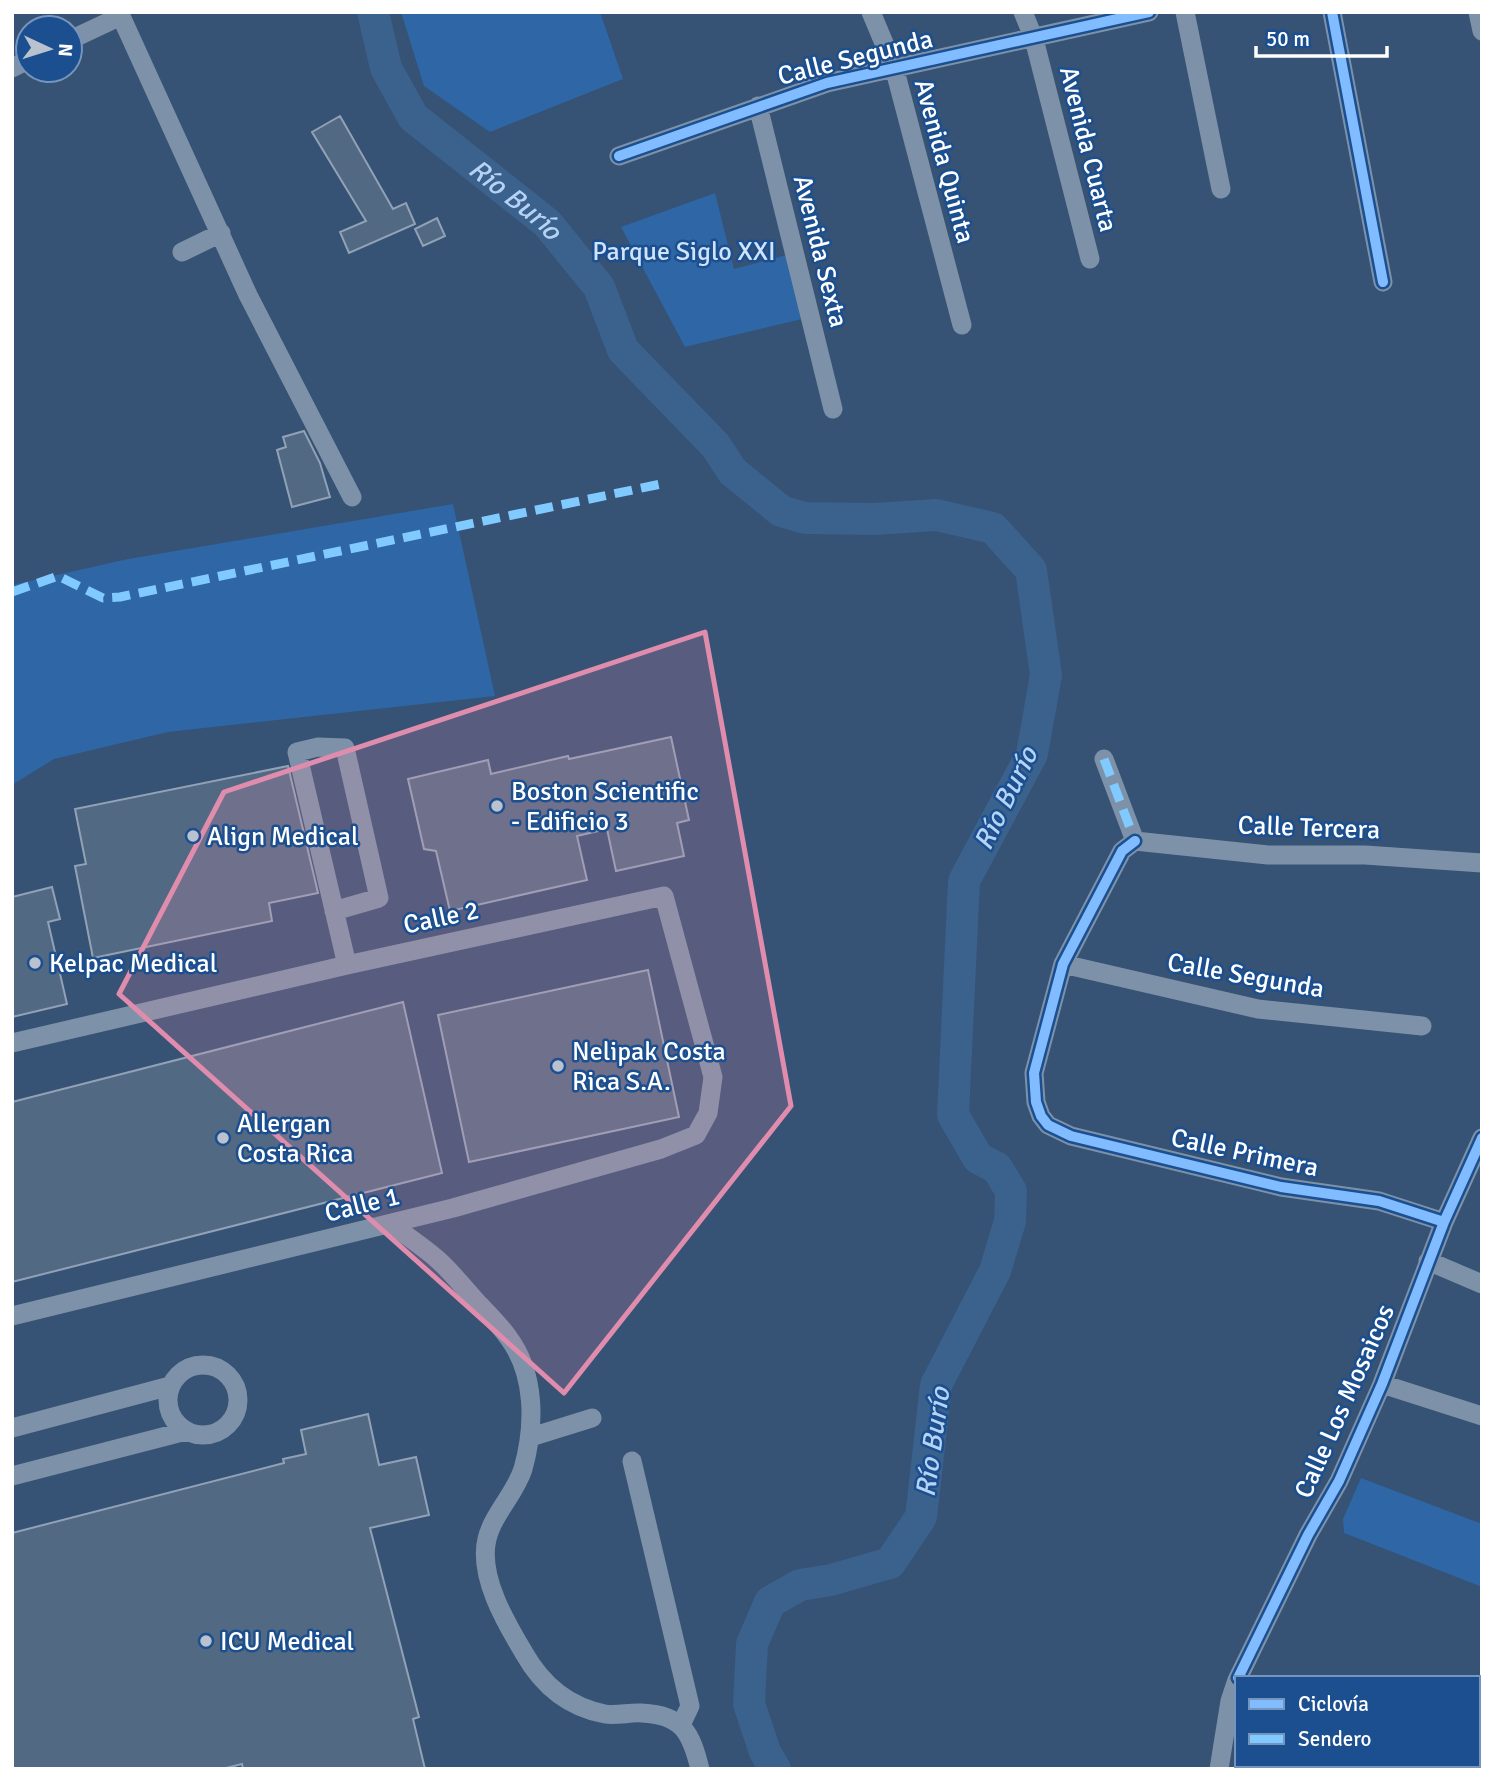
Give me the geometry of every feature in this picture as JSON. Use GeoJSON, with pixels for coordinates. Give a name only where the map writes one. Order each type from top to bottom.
{"type":"FeatureCollection","features":[{"type":"Feature","properties":{"kind":"street","name":"Avenida Quinta"},"geometry":{"type":"LineString","coordinates":[[871,12],[894,68],[962,325]]}},
{"type":"Feature","properties":{"kind":"street","name":"Avenida Cuarta"},"geometry":{"type":"LineString","coordinates":[[1023,12],[1034,39],[1090,259]]}},
{"type":"Feature","properties":{"kind":"street","name":"Calle Segunda"},"geometry":{"type":"LineString","coordinates":[[619,156],[827,83],[1149,12]]}},
{"type":"Feature","properties":{"kind":"street"},"geometry":{"type":"LineString","coordinates":[[1185,12],[1221,189]]}},
{"type":"Feature","properties":{"kind":"street"},"geometry":{"type":"LineString","coordinates":[[1332,12],[1383,282]]}},
{"type":"Feature","properties":{"kind":"street"},"geometry":{"type":"LineString","coordinates":[[1478,12],[1482,31]]}},
{"type":"Feature","properties":{"kind":"street"},"geometry":{"type":"LineString","coordinates":[[84,33],[120,14],[248,295],[352,497]]}},
{"type":"Feature","properties":{"kind":"street","name":"Avenida Sexta"},"geometry":{"type":"LineString","coordinates":[[758,106],[833,409]]}},
{"type":"Feature","properties":{"kind":"street"},"geometry":{"type":"LineString","coordinates":[[182,252],[220,233]]}},
{"type":"Feature","properties":{"kind":"street"},"geometry":{"type":"LineString","coordinates":[[334,911],[379,898],[345,748],[318,747],[297,752],[334,911],[347,965]]}},
{"type":"Feature","properties":{"kind":"street"},"geometry":{"type":"LineString","coordinates":[[1063,964],[1122,851],[1135,841],[1104,759]]}},
{"type":"Feature","properties":{"kind":"street","name":"Calle Tercera"},"geometry":{"type":"LineString","coordinates":[[1135,841],[1268,855],[1365,855],[1482,863]]}},
{"type":"Feature","properties":{"kind":"street","name":"Calle 2"},"geometry":{"type":"LineString","coordinates":[[12,1043],[347,965],[664,896],[712,1077],[708,1113]]}},
{"type":"Feature","properties":{"kind":"street","name":"Calle Segunda"},"geometry":{"type":"LineString","coordinates":[[1063,964],[1258,1009],[1422,1026]]}},
{"type":"Feature","properties":{"kind":"street","name":"Calle Primera"},"geometry":{"type":"LineString","coordinates":[[1063,964],[1034,1073],[1036,1102],[1048,1125],[1071,1136],[1281,1187],[1379,1201],[1444,1222]]}},
{"type":"Feature","properties":{"kind":"street","name":"Calle 1"},"geometry":{"type":"LineString","coordinates":[[12,1317],[453,1208],[661,1149],[696,1135],[708,1113]]}},
{"type":"Feature","properties":{"kind":"street","name":"Calle Los Mosaicos"},"geometry":{"type":"LineString","coordinates":[[1239,1676],[1308,1535],[1339,1482],[1382,1384],[1444,1222],[1482,1138]]}},
{"type":"Feature","properties":{"kind":"street"},"geometry":{"type":"LineString","coordinates":[[390,1224],[438,1260],[510,1338],[523,1367],[532,1403],[531,1437],[522,1473],[487,1540],[486,1565],[493,1593],[510,1630],[534,1671],[555,1693],[580,1707],[607,1714],[642,1713],[664,1717],[681,1725],[693,1741],[700,1769]]}},
{"type":"Feature","properties":{"kind":"street"},"geometry":{"type":"LineString","coordinates":[[1428,1261],[1482,1284]]}},
{"type":"Feature","properties":{"kind":"street"},"geometry":{"type":"LineString","coordinates":[[12,1476],[186,1431],[207,1435],[227,1426],[235,1413],[237,1392],[226,1373],[206,1364],[184,1369],[170,1386],[168,1408],[174,1421],[186,1431]]}},
{"type":"Feature","properties":{"kind":"street"},"geometry":{"type":"LineString","coordinates":[[1382,1384],[1482,1416]]}},
{"type":"Feature","properties":{"kind":"street"},"geometry":{"type":"LineString","coordinates":[[12,1428],[170,1386]]}},
{"type":"Feature","properties":{"kind":"street"},"geometry":{"type":"LineString","coordinates":[[531,1437],[592,1418]]}},
{"type":"Feature","properties":{"kind":"street"},"geometry":{"type":"LineString","coordinates":[[632,1461],[690,1706],[681,1725]]}},
{"type":"Feature","properties":{"kind":"street","name":"Calle Los Mosaicos"},"geometry":{"type":"LineString","coordinates":[[1219,1769],[1230,1701],[1235,1687]]}},
{"type":"Feature","properties":{"kind":"highlighted area"},"geometry":{"type":"Polygon","coordinates":[[[705,632],[791,1106],[564,1393],[119,994],[224,792],[705,632]]]}},
{"type":"Feature","properties":{"kind":"green space"},"geometry":{"type":"Polygon","coordinates":[[[401,12],[600,12],[623,79],[490,132],[424,86],[401,12]]]}},
{"type":"Feature","properties":{"kind":"green space","name":"Parque Siglo XXI"},"geometry":{"type":"Polygon","coordinates":[[[715,193],[734,269],[786,255],[802,319],[685,347],[621,227],[715,193]]]}},
{"type":"Feature","properties":{"kind":"green space"},"geometry":{"type":"Polygon","coordinates":[[[453,504],[495,696],[168,732],[54,759],[12,785],[12,585],[128,559],[453,504]]]}},
{"type":"Feature","properties":{"kind":"green space"},"geometry":{"type":"Polygon","coordinates":[[[1361,1478],[1482,1524],[1482,1587],[1344,1533],[1343,1519],[1361,1478]]]}},
{"type":"Feature","properties":{"kind":"building"},"geometry":{"type":"Polygon","coordinates":[[[340,116],[393,209],[406,203],[415,224],[349,253],[340,232],[366,221],[312,132],[340,116]]]}},
{"type":"Feature","properties":{"kind":"building"},"geometry":{"type":"Polygon","coordinates":[[[437,218],[445,236],[423,246],[415,229],[437,218]]]}},
{"type":"Feature","properties":{"kind":"building"},"geometry":{"type":"Polygon","coordinates":[[[304,431],[320,463],[330,497],[292,507],[277,450],[286,447],[283,437],[304,431]]]}},
{"type":"Feature","properties":{"kind":"building","name":"Boston Scientific - Edificio 3"},"geometry":{"type":"Polygon","coordinates":[[[671,737],[689,820],[677,823],[684,856],[616,871],[607,829],[577,836],[587,880],[450,911],[436,851],[424,849],[408,779],[488,760],[491,774],[568,756],[569,759],[671,737]]]}},
{"type":"Feature","properties":{"kind":"building","name":"Align Medical"},"geometry":{"type":"Polygon","coordinates":[[[288,766],[318,893],[269,903],[272,921],[93,958],[75,866],[86,864],[75,809],[288,766]]]}},
{"type":"Feature","properties":{"kind":"building","name":"Kelpac Medical"},"geometry":{"type":"Polygon","coordinates":[[[52,887],[60,919],[48,922],[67,1004],[12,1017],[12,897],[52,887]]]}},
{"type":"Feature","properties":{"kind":"building","name":"Nelipak Costa Rica S.A."},"geometry":{"type":"Polygon","coordinates":[[[648,970],[679,1117],[469,1162],[438,1015],[648,970]]]}},
{"type":"Feature","properties":{"kind":"building","name":"Allergan Costa Rica"},"geometry":{"type":"Polygon","coordinates":[[[403,1002],[442,1173],[12,1282],[12,1102],[403,1002]]]}},
{"type":"Feature","properties":{"kind":"building","name":"ICU Medical"},"geometry":{"type":"Polygon","coordinates":[[[368,1414],[379,1465],[416,1457],[429,1515],[370,1528],[419,1717],[413,1719],[425,1769],[243,1769],[242,1764],[222,1769],[12,1769],[12,1533],[284,1463],[283,1459],[306,1454],[301,1430],[368,1414]]]}},
{"type":"Feature","properties":{"kind":"waterway","name":"Río Burío"},"geometry":{"type":"LineString","coordinates":[[373,12],[386,68],[413,117],[547,223],[599,287],[623,350],[716,446],[732,471],[781,511],[805,518],[874,519],[936,515],[993,528],[1031,570],[1046,675],[1032,754],[964,881],[953,1115],[978,1158],[997,1168],[1011,1191],[1010,1221],[995,1271],[936,1385],[921,1517],[890,1563],[831,1580],[800,1585],[770,1602],[752,1644],[749,1704],[765,1752],[775,1769]]}},
{"type":"Feature","properties":{"kind":"marked path"},"geometry":{"type":"LineString","coordinates":[[12,592],[58,576],[103,598],[120,597],[661,484]]}},
{"type":"Feature","properties":{"kind":"marked path"},"geometry":{"type":"LineString","coordinates":[[1104,759],[1135,841]]}},
{"type":"Feature","properties":{"kind":"cycle path"},"geometry":{"type":"LineString","coordinates":[[619,156],[827,83],[1149,12]]}},
{"type":"Feature","properties":{"kind":"cycle path"},"geometry":{"type":"LineString","coordinates":[[1332,12],[1383,282]]}},
{"type":"Feature","properties":{"kind":"cycle path"},"geometry":{"type":"LineString","coordinates":[[1135,841],[1122,851],[1063,964],[1034,1073],[1036,1102],[1048,1125],[1071,1136],[1281,1187],[1379,1201],[1444,1222]]}},
{"type":"Feature","properties":{"kind":"cycle path"},"geometry":{"type":"LineString","coordinates":[[1239,1676],[1308,1535],[1339,1481],[1382,1384],[1444,1222],[1482,1138]]}},
{"type":"Feature","properties":{"kind":"place","name":"Boston Scientific - Edificio 3"},"geometry":{"type":"Point","coordinates":[497,806]}},
{"type":"Feature","properties":{"kind":"place","name":"Align Medical"},"geometry":{"type":"Point","coordinates":[193,836]}},
{"type":"Feature","properties":{"kind":"place","name":"Kelpac Medical"},"geometry":{"type":"Point","coordinates":[35,963]}},
{"type":"Feature","properties":{"kind":"place","name":"Nelipak Costa Rica S.A."},"geometry":{"type":"Point","coordinates":[558,1066]}},
{"type":"Feature","properties":{"kind":"place","name":"Allergan Costa Rica"},"geometry":{"type":"Point","coordinates":[223,1138]}},
{"type":"Feature","properties":{"kind":"place","name":"ICU Medical"},"geometry":{"type":"Point","coordinates":[206,1641]}}]}
